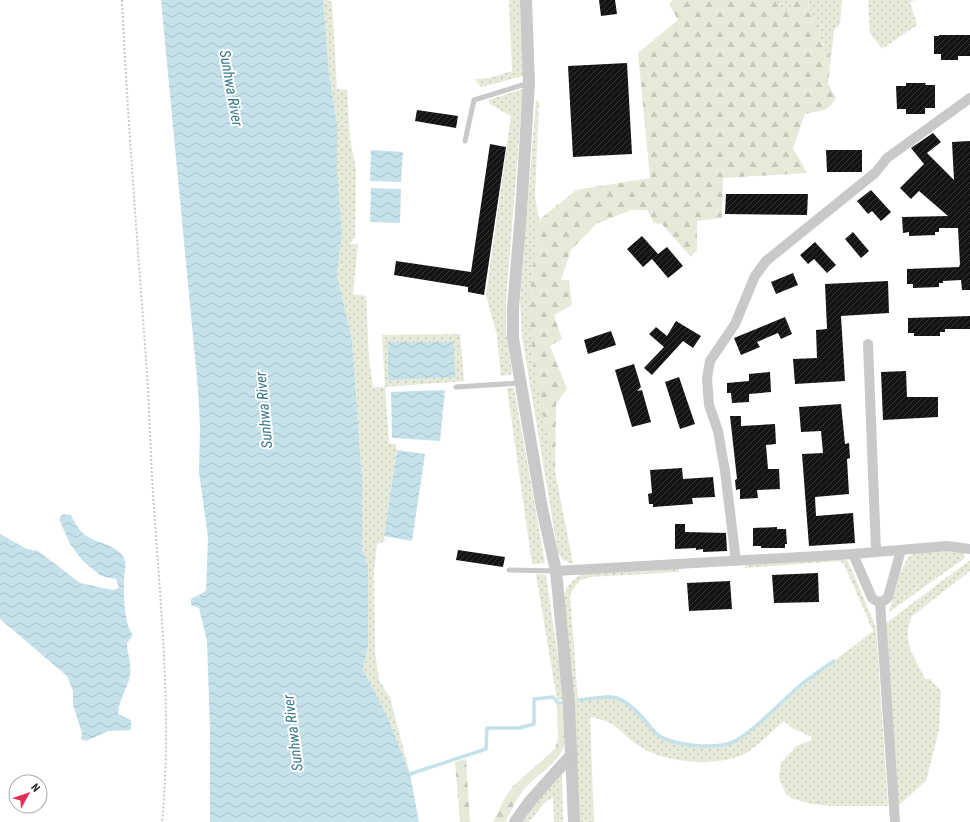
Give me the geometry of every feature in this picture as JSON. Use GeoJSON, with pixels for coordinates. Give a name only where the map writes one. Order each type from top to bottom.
{"type":"FeatureCollection","features":[{"type":"Feature","properties":{"kind":"street"},"geometry":{"type":"LineString","coordinates":[[526,0],[530,82],[521,213],[512,308],[513,338],[542,508],[556,571],[566,667],[572,754],[574,822]]}},
{"type":"Feature","properties":{"kind":"street"},"geometry":{"type":"LineString","coordinates":[[736,561],[725,472],[718,431],[709,405],[707,378],[710,361],[735,324],[754,276],[766,261],[874,173],[887,158],[970,98]]}},
{"type":"Feature","properties":{"kind":"street"},"geometry":{"type":"LineString","coordinates":[[868,344],[876,551]]}},
{"type":"Feature","properties":{"kind":"street"},"geometry":{"type":"LineString","coordinates":[[556,571],[853,554],[947,546],[970,549]]}},
{"type":"Feature","properties":{"kind":"street"},"geometry":{"type":"LineString","coordinates":[[853,554],[872,598],[876,602],[880,602],[885,601],[888,596],[901,550]]}},
{"type":"Feature","properties":{"kind":"street"},"geometry":{"type":"LineString","coordinates":[[880,602],[895,822]]}},
{"type":"Feature","properties":{"kind":"street"},"geometry":{"type":"LineString","coordinates":[[515,822],[530,800],[572,754]]}},
{"type":"Feature","properties":{"kind":"lane"},"geometry":{"type":"LineString","coordinates":[[465,140],[474,100],[530,82]]}},
{"type":"Feature","properties":{"kind":"lane"},"geometry":{"type":"LineString","coordinates":[[456,387],[520,382]]}},
{"type":"Feature","properties":{"kind":"lane"},"geometry":{"type":"LineString","coordinates":[[509,570],[556,571]]}},
{"type":"Feature","properties":{"kind":"path"},"geometry":{"type":"LineString","coordinates":[[122,0],[127,109],[148,390],[163,648],[166,734],[165,791],[162,822]]}},
{"type":"Feature","properties":{"kind":"green space"},"geometry":{"type":"Polygon","coordinates":[[[323,0],[329,0],[332,3],[337,89],[347,90],[350,139],[356,169],[355,237],[350,244],[358,244],[353,294],[366,296],[369,359],[373,387],[385,387],[389,443],[396,444],[397,450],[384,536],[385,541],[377,544],[374,571],[375,652],[379,680],[390,698],[410,774],[388,718],[363,669],[368,647],[368,565],[362,549],[362,478],[352,340],[337,276],[342,231],[337,173],[337,124],[329,73],[323,0]]]}},
{"type":"Feature","properties":{"kind":"green space"},"geometry":{"type":"Polygon","coordinates":[[[509,0],[521,0],[524,59],[523,76],[481,87],[474,79],[489,78],[512,71],[509,0]]]}},
{"type":"Feature","properties":{"kind":"green space"},"geometry":{"type":"Polygon","coordinates":[[[673,0],[775,0],[783,11],[790,10],[794,4],[793,0],[809,0],[808,3],[810,13],[819,30],[822,43],[831,58],[828,84],[836,98],[827,109],[805,114],[793,148],[807,173],[723,178],[722,218],[697,221],[697,250],[691,257],[662,224],[654,223],[647,210],[631,210],[596,224],[571,250],[561,280],[569,280],[572,305],[554,315],[562,339],[550,346],[567,389],[556,404],[555,473],[536,380],[531,342],[531,284],[539,220],[576,190],[650,178],[638,53],[678,20],[669,4],[673,0]]]}},
{"type":"Feature","properties":{"kind":"green space"},"geometry":{"type":"Polygon","coordinates":[[[775,0],[793,0],[794,4],[790,10],[783,11],[775,0]]]}},
{"type":"Feature","properties":{"kind":"green space"},"geometry":{"type":"Polygon","coordinates":[[[809,0],[842,0],[840,24],[834,30],[831,58],[820,38],[810,11],[809,0]]]}},
{"type":"Feature","properties":{"kind":"green space"},"geometry":{"type":"Polygon","coordinates":[[[868,0],[915,0],[910,2],[917,25],[882,49],[870,33],[868,0]]]}},
{"type":"Feature","properties":{"kind":"green space"},"geometry":{"type":"Polygon","coordinates":[[[523,89],[506,301],[506,331],[512,372],[510,375],[501,376],[497,335],[486,295],[511,116],[490,104],[488,100],[523,89]]]}},
{"type":"Feature","properties":{"kind":"green space"},"geometry":{"type":"Polygon","coordinates":[[[536,100],[539,102],[535,197],[539,220],[530,292],[530,323],[534,362],[573,564],[563,560],[558,553],[522,336],[520,301],[536,100]]]}},
{"type":"Feature","properties":{"kind":"green space"},"geometry":{"type":"Polygon","coordinates":[[[460,334],[464,381],[385,387],[382,335],[460,334]]]}},
{"type":"Feature","properties":{"kind":"green space"},"geometry":{"type":"Polygon","coordinates":[[[507,388],[514,388],[545,563],[532,564],[507,388]]]}},
{"type":"Feature","properties":{"kind":"green space"},"geometry":{"type":"Polygon","coordinates":[[[943,549],[958,551],[964,554],[965,558],[889,612],[899,576],[908,557],[918,552],[943,549]]]}},
{"type":"Feature","properties":{"kind":"green space"},"geometry":{"type":"Polygon","coordinates":[[[844,558],[848,561],[876,628],[888,806],[830,806],[812,804],[793,799],[786,794],[779,778],[781,763],[796,746],[810,741],[812,737],[792,728],[784,721],[758,744],[742,755],[731,759],[718,761],[690,762],[663,757],[651,752],[633,742],[613,725],[600,719],[590,717],[594,822],[578,822],[563,599],[567,588],[575,579],[582,574],[679,567],[679,572],[590,577],[581,580],[573,589],[570,595],[578,701],[604,697],[619,700],[636,712],[658,736],[677,743],[694,746],[721,746],[735,742],[745,735],[798,689],[873,631],[844,564],[840,561],[744,568],[748,563],[844,558]]]}},
{"type":"Feature","properties":{"kind":"green space"},"geometry":{"type":"Polygon","coordinates":[[[970,560],[970,571],[912,616],[909,625],[908,641],[913,656],[925,679],[930,679],[941,691],[939,730],[926,781],[897,807],[885,624],[970,560]]]}},
{"type":"Feature","properties":{"kind":"green space"},"geometry":{"type":"Polygon","coordinates":[[[536,574],[546,575],[564,700],[557,700],[536,574]]]}},
{"type":"Feature","properties":{"kind":"green space"},"geometry":{"type":"Polygon","coordinates":[[[557,705],[564,706],[566,723],[566,739],[560,755],[526,787],[514,804],[506,822],[493,822],[506,796],[513,786],[555,749],[558,738],[557,705]]]}},
{"type":"Feature","properties":{"kind":"green space"},"geometry":{"type":"Polygon","coordinates":[[[466,759],[470,822],[460,822],[455,762],[466,759]]]}},
{"type":"Feature","properties":{"kind":"green space"},"geometry":{"type":"Polygon","coordinates":[[[562,774],[563,822],[554,822],[553,797],[544,803],[529,822],[519,822],[562,774]]]}},
{"type":"Feature","properties":{"kind":"water","name":"Sunhwa River"},"geometry":{"type":"Polygon","coordinates":[[[161,0],[323,0],[329,73],[337,124],[337,173],[342,231],[337,276],[352,340],[362,478],[362,549],[368,565],[368,647],[363,669],[388,718],[410,774],[419,822],[210,822],[210,730],[207,641],[199,608],[191,605],[191,599],[206,591],[208,538],[199,472],[200,426],[198,389],[161,0]]]}},
{"type":"Feature","properties":{"kind":"water"},"geometry":{"type":"Polygon","coordinates":[[[371,150],[403,152],[401,182],[370,181],[371,150]]]}},
{"type":"Feature","properties":{"kind":"water"},"geometry":{"type":"Polygon","coordinates":[[[371,188],[401,189],[400,223],[370,222],[371,188]]]}},
{"type":"Feature","properties":{"kind":"water"},"geometry":{"type":"Polygon","coordinates":[[[388,342],[453,342],[455,377],[388,380],[388,342]]]}},
{"type":"Feature","properties":{"kind":"water"},"geometry":{"type":"Polygon","coordinates":[[[445,390],[440,441],[392,438],[391,392],[445,390]]]}},
{"type":"Feature","properties":{"kind":"water"},"geometry":{"type":"Polygon","coordinates":[[[397,450],[425,454],[412,541],[384,536],[397,450]]]}},
{"type":"Feature","properties":{"kind":"water"},"geometry":{"type":"Polygon","coordinates":[[[63,514],[71,515],[75,523],[85,535],[113,548],[122,555],[125,561],[124,591],[127,623],[133,635],[127,643],[130,675],[118,709],[118,714],[131,720],[131,730],[109,731],[86,741],[81,739],[82,733],[73,705],[73,691],[67,676],[0,619],[0,534],[27,549],[38,551],[80,583],[113,590],[119,588],[116,579],[101,576],[82,560],[70,544],[59,519],[63,514]]]}},
{"type":"Feature","properties":{"kind":"building"},"geometry":{"type":"Polygon","coordinates":[[[599,0],[615,0],[617,14],[601,16],[599,0]]]}},
{"type":"Feature","properties":{"kind":"building"},"geometry":{"type":"Polygon","coordinates":[[[970,35],[970,56],[958,56],[958,60],[941,60],[941,54],[934,54],[934,36],[970,35]]]}},
{"type":"Feature","properties":{"kind":"building"},"geometry":{"type":"Polygon","coordinates":[[[627,63],[632,154],[573,157],[568,66],[627,63]]]}},
{"type":"Feature","properties":{"kind":"building"},"geometry":{"type":"Polygon","coordinates":[[[906,83],[926,83],[925,85],[935,85],[935,108],[925,108],[925,114],[906,114],[906,109],[897,109],[896,86],[906,86],[906,83]]]}},
{"type":"Feature","properties":{"kind":"building"},"geometry":{"type":"Polygon","coordinates":[[[417,110],[458,116],[456,128],[415,121],[417,110]]]}},
{"type":"Feature","properties":{"kind":"building"},"geometry":{"type":"Polygon","coordinates":[[[933,133],[941,142],[927,153],[954,180],[952,142],[970,141],[970,290],[962,290],[961,280],[943,281],[943,283],[939,283],[939,287],[913,288],[913,284],[907,284],[907,269],[959,267],[960,264],[958,228],[939,228],[939,232],[935,232],[935,235],[909,236],[909,232],[903,233],[902,217],[948,216],[919,191],[911,199],[900,188],[924,164],[911,148],[933,133]]]}},
{"type":"Feature","properties":{"kind":"building"},"geometry":{"type":"Polygon","coordinates":[[[490,144],[506,147],[484,295],[468,292],[468,287],[394,275],[396,261],[471,272],[490,144]]]}},
{"type":"Feature","properties":{"kind":"building"},"geometry":{"type":"Polygon","coordinates":[[[826,150],[862,150],[862,172],[827,172],[826,150]]]}},
{"type":"Feature","properties":{"kind":"building"},"geometry":{"type":"Polygon","coordinates":[[[871,190],[891,212],[881,221],[872,211],[868,214],[857,201],[871,190]]]}},
{"type":"Feature","properties":{"kind":"building"},"geometry":{"type":"Polygon","coordinates":[[[726,194],[808,194],[807,215],[725,214],[726,194]]]}},
{"type":"Feature","properties":{"kind":"building"},"geometry":{"type":"Polygon","coordinates":[[[853,232],[869,251],[861,258],[845,239],[853,232]]]}},
{"type":"Feature","properties":{"kind":"building"},"geometry":{"type":"Polygon","coordinates":[[[642,236],[658,254],[667,247],[683,266],[668,278],[652,259],[643,267],[627,249],[642,236]]]}},
{"type":"Feature","properties":{"kind":"building"},"geometry":{"type":"Polygon","coordinates":[[[815,242],[836,265],[827,273],[814,259],[808,264],[800,255],[815,242]]]}},
{"type":"Feature","properties":{"kind":"building"},"geometry":{"type":"Polygon","coordinates":[[[793,273],[798,285],[776,294],[771,282],[793,273]]]}},
{"type":"Feature","properties":{"kind":"building"},"geometry":{"type":"Polygon","coordinates":[[[888,281],[889,313],[841,316],[845,381],[795,384],[793,359],[817,358],[816,330],[827,329],[825,284],[888,281]]]}},
{"type":"Feature","properties":{"kind":"building"},"geometry":{"type":"Polygon","coordinates":[[[970,316],[970,329],[945,329],[945,332],[940,332],[940,336],[914,336],[914,333],[908,333],[908,318],[970,316]]]}},
{"type":"Feature","properties":{"kind":"building"},"geometry":{"type":"Polygon","coordinates":[[[785,317],[792,334],[781,339],[778,333],[757,342],[760,347],[741,355],[734,338],[785,317]]]}},
{"type":"Feature","properties":{"kind":"building"},"geometry":{"type":"Polygon","coordinates":[[[676,321],[701,336],[693,348],[683,341],[652,375],[644,368],[664,347],[649,334],[656,327],[667,336],[676,321]]]}},
{"type":"Feature","properties":{"kind":"building"},"geometry":{"type":"Polygon","coordinates":[[[611,331],[616,345],[588,354],[584,340],[611,331]]]}},
{"type":"Feature","properties":{"kind":"building"},"geometry":{"type":"Polygon","coordinates":[[[634,364],[641,387],[637,391],[642,390],[651,422],[632,427],[615,370],[634,364]]]}},
{"type":"Feature","properties":{"kind":"building"},"geometry":{"type":"Polygon","coordinates":[[[906,371],[907,397],[938,397],[938,417],[883,420],[881,372],[906,371]]]}},
{"type":"Feature","properties":{"kind":"building"},"geometry":{"type":"Polygon","coordinates":[[[770,372],[771,392],[749,394],[749,402],[732,403],[731,393],[727,393],[727,383],[749,381],[749,374],[770,372]]]}},
{"type":"Feature","properties":{"kind":"building"},"geometry":{"type":"Polygon","coordinates":[[[679,377],[695,424],[680,429],[665,382],[679,377]]]}},
{"type":"Feature","properties":{"kind":"building"},"geometry":{"type":"Polygon","coordinates":[[[841,404],[845,444],[849,443],[850,458],[847,459],[849,494],[815,497],[816,516],[853,513],[855,543],[809,546],[802,454],[823,453],[821,431],[801,432],[799,407],[841,404]]]}},
{"type":"Feature","properties":{"kind":"building"},"geometry":{"type":"Polygon","coordinates":[[[730,416],[741,416],[741,426],[775,424],[776,444],[766,445],[768,469],[779,469],[780,489],[757,490],[758,498],[740,499],[740,489],[736,490],[735,480],[737,479],[730,416]]]}},
{"type":"Feature","properties":{"kind":"building"},"geometry":{"type":"Polygon","coordinates":[[[682,468],[683,479],[713,477],[715,497],[692,498],[693,504],[653,507],[653,504],[649,504],[648,494],[652,493],[650,470],[682,468]]]}},
{"type":"Feature","properties":{"kind":"building"},"geometry":{"type":"Polygon","coordinates":[[[675,524],[685,524],[685,532],[726,533],[727,551],[703,552],[703,549],[696,550],[696,548],[675,549],[675,524]]]}},
{"type":"Feature","properties":{"kind":"building"},"geometry":{"type":"Polygon","coordinates":[[[777,527],[777,529],[786,529],[787,544],[785,544],[785,548],[761,548],[761,546],[753,546],[753,528],[777,527]]]}},
{"type":"Feature","properties":{"kind":"building"},"geometry":{"type":"Polygon","coordinates":[[[458,550],[505,557],[503,567],[456,560],[458,550]]]}},
{"type":"Feature","properties":{"kind":"building"},"geometry":{"type":"Polygon","coordinates":[[[818,573],[819,602],[774,603],[772,575],[818,573]]]}},
{"type":"Feature","properties":{"kind":"building"},"geometry":{"type":"Polygon","coordinates":[[[730,581],[732,609],[689,611],[687,583],[730,581]]]}},
{"type":"Feature","properties":{"kind":"waterway"},"geometry":{"type":"LineString","coordinates":[[579,700],[606,697],[620,699],[633,708],[658,735],[674,742],[696,746],[727,744],[743,736],[800,686],[834,661]]}},
{"type":"Feature","properties":{"kind":"waterway"},"geometry":{"type":"LineString","coordinates":[[410,774],[486,749],[487,728],[519,728],[534,724],[534,699],[553,697],[558,703],[564,703]]}}]}
